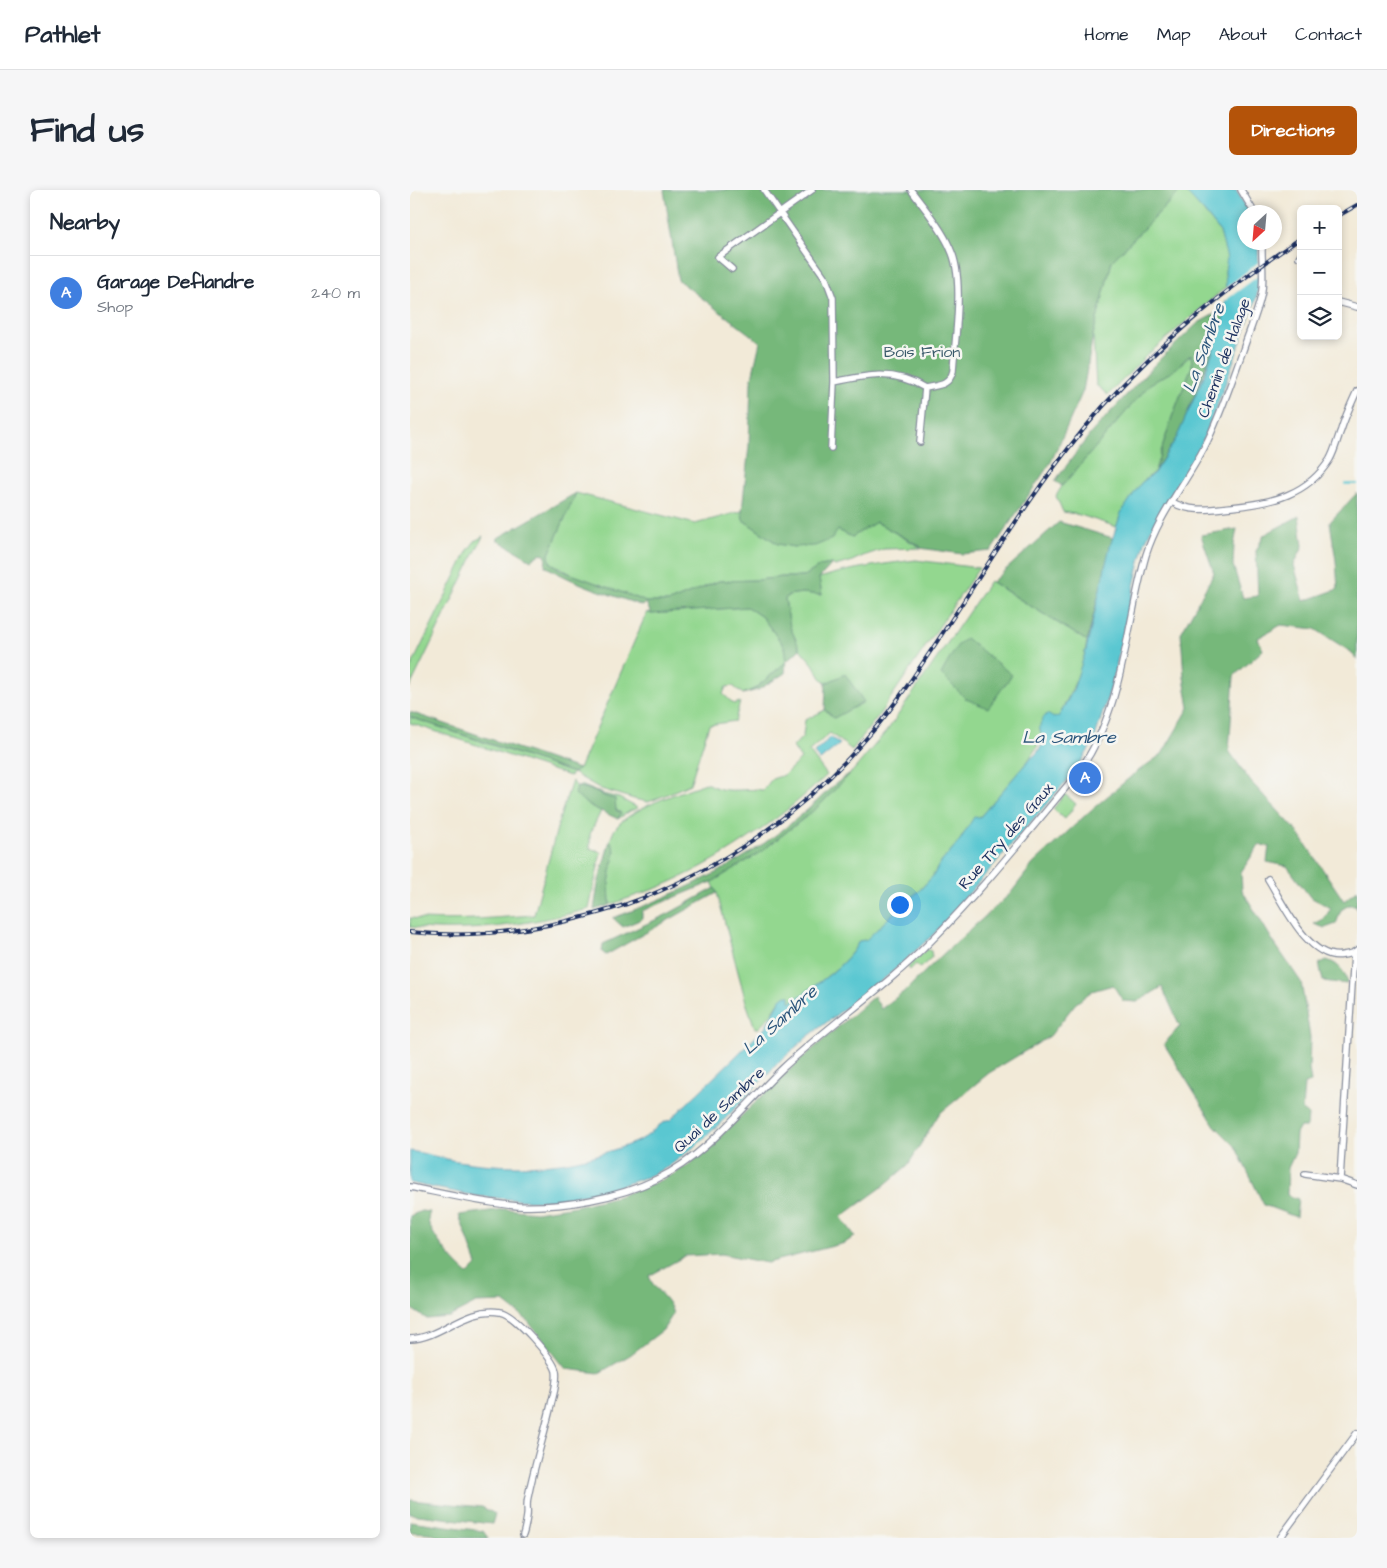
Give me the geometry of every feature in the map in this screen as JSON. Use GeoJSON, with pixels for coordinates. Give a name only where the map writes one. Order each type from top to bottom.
{"type":"FeatureCollection","features":[{"type":"Feature","properties":{"kind":"street"},"geometry":{"type":"LineString","coordinates":[[764,190],[826,279],[830,289],[834,307],[834,382],[831,448]]}},
{"type":"Feature","properties":{"kind":"street"},"geometry":{"type":"LineString","coordinates":[[732,269],[718,257],[812,190]]}},
{"type":"Feature","properties":{"kind":"street"},"geometry":{"type":"LineString","coordinates":[[834,382],[863,376],[884,375],[904,378],[924,388],[947,383],[951,378],[958,296],[956,265],[950,246],[911,190]]}},
{"type":"Feature","properties":{"kind":"street"},"geometry":{"type":"LineString","coordinates":[[1241,190],[1250,205]]}},
{"type":"Feature","properties":{"kind":"street","name":"Chemin de Halage"},"geometry":{"type":"LineString","coordinates":[[1172,502],[1211,434],[1230,386],[1261,295],[1262,250]]}},
{"type":"Feature","properties":{"kind":"street"},"geometry":{"type":"LineString","coordinates":[[1342,303],[1357,307]]}},
{"type":"Feature","properties":{"kind":"street"},"geometry":{"type":"LineString","coordinates":[[920,442],[924,388]]}},
{"type":"Feature","properties":{"kind":"street"},"geometry":{"type":"LineString","coordinates":[[1172,502],[1190,510],[1208,510],[1278,499],[1298,490],[1314,479],[1330,459],[1357,391]]}},
{"type":"Feature","properties":{"kind":"street","name":"Rue Try des Gaux"},"geometry":{"type":"LineString","coordinates":[[899,972],[953,918],[1077,774],[1092,752],[1106,721],[1116,690],[1146,555],[1155,533],[1172,502]]}},
{"type":"Feature","properties":{"kind":"street"},"geometry":{"type":"LineString","coordinates":[[1268,879],[1295,923],[1313,946],[1325,954],[1339,956],[1356,951],[1340,1179]]}},
{"type":"Feature","properties":{"kind":"street","name":"Quai de Sambre"},"geometry":{"type":"LineString","coordinates":[[410,1187],[500,1204],[536,1206],[594,1199],[622,1192],[657,1179],[672,1171],[704,1147],[800,1052],[899,972]]}},
{"type":"Feature","properties":{"kind":"street"},"geometry":{"type":"LineString","coordinates":[[1305,1174],[1340,1179],[1357,1185]]}},
{"type":"Feature","properties":{"kind":"street"},"geometry":{"type":"LineString","coordinates":[[410,1339],[433,1334],[474,1314],[501,1312],[514,1319],[552,1362],[556,1372],[555,1385],[546,1430],[527,1500],[528,1515],[523,1535]]}},
{"type":"Feature","properties":{"kind":"street"},"geometry":{"type":"LineString","coordinates":[[1280,1538],[1357,1433]]}},
{"type":"Feature","properties":{"kind":"green space","name":"Bois Frion"},"geometry":{"type":"Polygon","coordinates":[[[664,190],[1181,190],[1112,261],[1093,335],[1083,391],[1051,462],[991,551],[962,554],[920,548],[920,546],[876,522],[852,537],[838,530],[832,539],[815,546],[794,547],[778,544],[743,520],[742,511],[749,446],[751,382],[760,342],[678,280],[664,190]]]}},
{"type":"Feature","properties":{"kind":"green space"},"geometry":{"type":"Polygon","coordinates":[[[1181,190],[1190,195],[1220,232],[1228,258],[1225,271],[1226,287],[1146,356],[1108,395],[1096,385],[1093,335],[1112,261],[1181,190]]]}},
{"type":"Feature","properties":{"kind":"green space"},"geometry":{"type":"Polygon","coordinates":[[[1224,309],[1223,323],[1183,424],[1155,471],[1172,417],[1192,366],[1191,354],[1173,371],[1150,384],[1062,486],[1055,481],[1091,433],[1158,361],[1198,323],[1224,309]]]}},
{"type":"Feature","properties":{"kind":"green space"},"geometry":{"type":"Polygon","coordinates":[[[1192,354],[1192,366],[1172,417],[1155,471],[1141,483],[1121,513],[1117,527],[1080,515],[1063,512],[1056,496],[1062,486],[1148,384],[1173,371],[1192,354]]]}},
{"type":"Feature","properties":{"kind":"green space"},"geometry":{"type":"Polygon","coordinates":[[[576,493],[695,524],[742,511],[743,520],[778,544],[794,547],[838,530],[852,537],[876,522],[920,548],[884,549],[835,566],[832,564],[820,566],[803,577],[719,581],[669,602],[645,602],[571,574],[550,562],[549,554],[576,493]]]}},
{"type":"Feature","properties":{"kind":"green space"},"geometry":{"type":"Polygon","coordinates":[[[576,493],[549,554],[550,562],[561,570],[646,602],[669,602],[719,581],[803,577],[820,566],[832,564],[819,578],[822,595],[802,593],[788,595],[785,599],[790,627],[800,649],[786,662],[784,646],[762,617],[747,607],[651,614],[646,603],[643,606],[581,584],[545,566],[546,556],[541,553],[531,560],[496,539],[576,493]]]}},
{"type":"Feature","properties":{"kind":"green space"},"geometry":{"type":"Polygon","coordinates":[[[1357,493],[1357,660],[1351,652],[1315,629],[1281,625],[1258,638],[1263,650],[1234,676],[1229,751],[1251,782],[1297,831],[1344,901],[1357,890],[1357,910],[1356,905],[1349,905],[1341,910],[1336,924],[1325,928],[1314,924],[1324,919],[1331,908],[1310,897],[1287,866],[1267,862],[1269,846],[1259,845],[1241,872],[1242,890],[1301,982],[1310,1037],[1309,1069],[1311,1082],[1304,1084],[1302,1110],[1308,1114],[1307,1127],[1300,1127],[1296,1134],[1295,1153],[1288,1168],[1287,1195],[1298,1199],[1296,1217],[1264,1205],[1235,1146],[1215,1126],[1164,1044],[1180,1026],[1162,987],[1137,1002],[1123,1001],[1113,985],[1092,991],[1075,1004],[1050,1036],[989,1073],[939,1114],[908,1165],[881,1188],[841,1217],[855,1236],[845,1243],[767,1263],[722,1254],[685,1256],[649,1276],[668,1303],[673,1314],[663,1330],[630,1355],[599,1373],[566,1369],[527,1320],[504,1302],[476,1303],[449,1317],[427,1319],[410,1308],[410,1216],[421,1211],[430,1212],[428,1220],[434,1234],[451,1257],[468,1274],[477,1265],[459,1215],[505,1209],[536,1212],[576,1206],[619,1196],[674,1174],[691,1163],[800,1060],[874,996],[881,1009],[906,990],[1010,894],[1033,864],[1090,811],[1134,774],[1162,754],[1189,708],[1184,677],[1181,633],[1214,573],[1201,535],[1237,529],[1233,565],[1243,598],[1258,596],[1256,551],[1264,535],[1299,516],[1303,546],[1294,565],[1304,601],[1338,589],[1330,522],[1357,493]]]}},
{"type":"Feature","properties":{"kind":"green space"},"geometry":{"type":"Polygon","coordinates":[[[1059,522],[1113,538],[1087,641],[992,582],[1059,522]]]}},
{"type":"Feature","properties":{"kind":"green space"},"geometry":{"type":"Polygon","coordinates":[[[483,536],[410,687],[410,669],[468,550],[475,541],[483,536]]]}},
{"type":"Feature","properties":{"kind":"green space"},"geometry":{"type":"Polygon","coordinates":[[[916,560],[979,568],[879,715],[852,750],[830,733],[809,751],[827,775],[768,825],[725,853],[680,878],[610,905],[609,883],[614,851],[610,840],[615,829],[631,814],[706,783],[726,790],[763,790],[772,779],[784,775],[801,759],[793,747],[803,736],[805,720],[825,710],[835,718],[845,675],[826,683],[800,649],[790,627],[785,599],[788,595],[802,593],[822,595],[819,578],[855,569],[916,560]]]}},
{"type":"Feature","properties":{"kind":"green space"},"geometry":{"type":"Polygon","coordinates":[[[990,581],[1087,641],[1080,670],[1059,716],[1054,718],[1044,740],[1040,742],[1028,761],[980,817],[974,818],[933,876],[919,891],[866,940],[859,941],[847,959],[829,975],[791,1003],[781,999],[759,1028],[755,1028],[746,1002],[717,893],[712,882],[758,854],[807,816],[852,772],[889,728],[990,581]]]}},
{"type":"Feature","properties":{"kind":"green space"},"geometry":{"type":"Polygon","coordinates":[[[747,607],[762,617],[784,646],[786,662],[756,688],[743,694],[733,686],[726,687],[723,694],[734,704],[740,702],[735,721],[709,725],[690,784],[648,802],[601,789],[573,773],[579,769],[647,612],[651,614],[747,607]]]}},
{"type":"Feature","properties":{"kind":"green space"},"geometry":{"type":"Polygon","coordinates":[[[966,638],[1012,675],[988,708],[966,699],[941,674],[957,646],[966,638]]]}},
{"type":"Feature","properties":{"kind":"green space"},"geometry":{"type":"Polygon","coordinates":[[[786,662],[785,673],[758,690],[743,694],[756,688],[786,662]]]}},
{"type":"Feature","properties":{"kind":"green space"},"geometry":{"type":"Polygon","coordinates":[[[845,674],[864,702],[834,718],[825,710],[826,683],[845,674]]]}},
{"type":"Feature","properties":{"kind":"green space"},"geometry":{"type":"Polygon","coordinates":[[[410,712],[579,769],[573,773],[410,717],[410,712]]]}},
{"type":"Feature","properties":{"kind":"green space"},"geometry":{"type":"Polygon","coordinates":[[[410,717],[573,773],[570,776],[410,723],[410,717]]]}},
{"type":"Feature","properties":{"kind":"green space"},"geometry":{"type":"Polygon","coordinates":[[[852,772],[818,807],[758,854],[712,882],[642,911],[642,919],[623,927],[613,918],[675,893],[735,862],[781,831],[834,785],[852,772]]]}},
{"type":"Feature","properties":{"kind":"green space"},"geometry":{"type":"Polygon","coordinates":[[[572,781],[588,805],[601,811],[590,834],[590,848],[601,852],[589,909],[500,926],[456,929],[410,927],[410,918],[457,920],[534,915],[560,817],[572,781]]]}},
{"type":"Feature","properties":{"kind":"green space"},"geometry":{"type":"Polygon","coordinates":[[[581,785],[619,798],[638,808],[618,819],[621,813],[616,810],[614,799],[578,787],[581,785]]]}},
{"type":"Feature","properties":{"kind":"green space"},"geometry":{"type":"Polygon","coordinates":[[[577,787],[615,799],[616,810],[621,813],[618,819],[588,805],[575,794],[577,787]]]}},
{"type":"Feature","properties":{"kind":"green space"},"geometry":{"type":"Polygon","coordinates":[[[1065,794],[1076,804],[1065,819],[1053,809],[1065,794]]]}},
{"type":"Feature","properties":{"kind":"green space"},"geometry":{"type":"Polygon","coordinates":[[[610,840],[615,850],[609,883],[610,905],[594,910],[598,884],[610,840]]]}},
{"type":"Feature","properties":{"kind":"green space"},"geometry":{"type":"Polygon","coordinates":[[[715,888],[717,893],[606,955],[602,952],[603,944],[668,914],[715,888]]]}},
{"type":"Feature","properties":{"kind":"green space"},"geometry":{"type":"Polygon","coordinates":[[[927,949],[931,951],[932,957],[920,968],[916,964],[910,970],[908,967],[927,949]]]}},
{"type":"Feature","properties":{"kind":"green space"},"geometry":{"type":"Polygon","coordinates":[[[1327,960],[1341,969],[1347,984],[1323,981],[1319,963],[1327,960]]]}},
{"type":"Feature","properties":{"kind":"green space"},"geometry":{"type":"Polygon","coordinates":[[[410,1500],[482,1507],[495,1514],[492,1524],[410,1514],[410,1500]]]}},
{"type":"Feature","properties":{"kind":"green space"},"geometry":{"type":"Polygon","coordinates":[[[410,1521],[483,1531],[488,1538],[441,1538],[430,1533],[410,1532],[410,1521]]]}},
{"type":"Feature","properties":{"kind":"water","name":"La Sambre"},"geometry":{"type":"Polygon","coordinates":[[[1184,190],[1236,190],[1245,205],[1237,205],[1237,250],[1258,250],[1259,288],[1219,401],[1199,449],[1155,521],[1145,542],[1112,684],[1093,743],[1075,771],[934,934],[890,974],[806,1038],[778,1063],[726,1118],[699,1143],[668,1167],[647,1177],[616,1187],[589,1194],[545,1201],[476,1196],[410,1183],[410,1151],[471,1163],[531,1166],[590,1157],[626,1146],[646,1137],[662,1123],[670,1120],[765,1028],[781,999],[786,995],[790,996],[791,1002],[829,975],[847,959],[859,941],[866,940],[919,891],[933,876],[939,865],[960,840],[974,817],[980,817],[1036,754],[1046,740],[1041,734],[1040,724],[1047,714],[1054,718],[1059,716],[1073,690],[1086,650],[1110,546],[1121,513],[1141,483],[1154,473],[1177,437],[1203,378],[1223,323],[1227,258],[1220,232],[1184,190]]]}},
{"type":"Feature","properties":{"kind":"water"},"geometry":{"type":"Polygon","coordinates":[[[830,737],[840,744],[820,760],[814,753],[830,737]]]}},
{"type":"Feature","properties":{"kind":"pier"},"geometry":{"type":"Polygon","coordinates":[[[1260,261],[1261,274],[1222,303],[1223,290],[1260,261]]]}},
{"type":"Feature","properties":{"kind":"waterway"},"geometry":{"type":"LineString","coordinates":[[1345,484],[1357,484]]}},
{"type":"Feature","properties":{"kind":"railway"},"geometry":{"type":"LineString","coordinates":[[1342,214],[1357,205]]}},
{"type":"Feature","properties":{"kind":"railway"},"geometry":{"type":"LineString","coordinates":[[410,932],[465,934],[520,930],[574,919],[627,904],[661,891],[694,875],[756,838],[785,816],[839,768],[890,710],[1041,485],[1107,402],[1184,326],[1241,281],[1297,241]]}},
{"type":"Feature","properties":{"kind":"place","name":"Garage Deflandre"},"geometry":{"type":"Point","coordinates":[1085,778]}}]}
